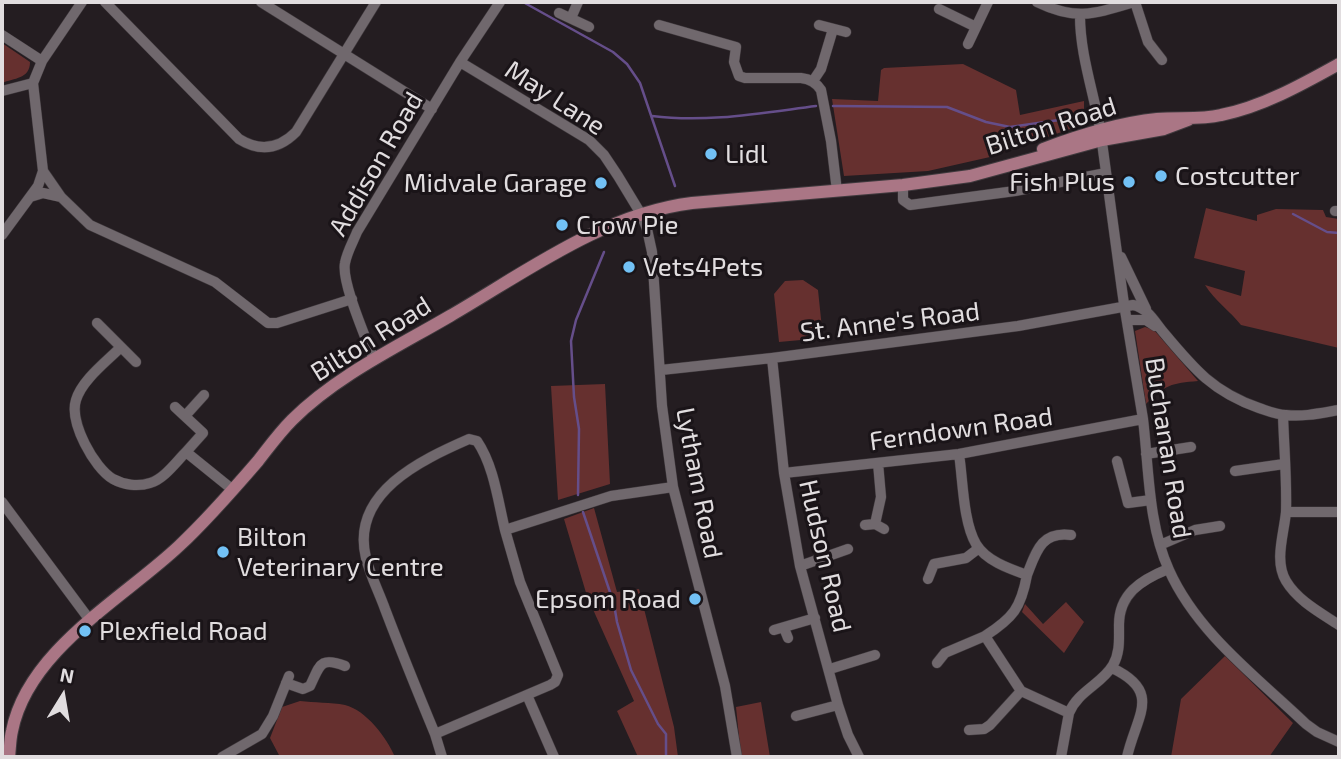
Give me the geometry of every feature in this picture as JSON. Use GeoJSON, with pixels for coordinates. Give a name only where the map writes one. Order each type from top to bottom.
{"type":"FeatureCollection","features":[{"type":"Feature","properties":{"kind":"main road","name":"Bilton Road"},"geometry":{"type":"LineString","coordinates":[[9,757],[7,728],[46,664],[89,619],[178,548],[233,490],[292,420],[325,392],[374,360],[545,260],[613,224],[640,214],[692,203],[903,185],[970,176],[1157,119],[1188,120],[1222,115],[1261,102],[1339,64]]}},
{"type":"Feature","properties":{"kind":"main road","name":"Bilton Road"},"geometry":{"type":"LineString","coordinates":[[1101,135],[1164,129],[1188,120]]}},
{"type":"Feature","properties":{"kind":"street"},"geometry":{"type":"LineString","coordinates":[[2,236],[38,186],[43,171],[33,83],[42,61],[82,2]]}},
{"type":"Feature","properties":{"kind":"street"},"geometry":{"type":"LineString","coordinates":[[105,2],[239,139],[259,148],[279,145],[296,132],[376,2]]}},
{"type":"Feature","properties":{"kind":"street","name":"Addison Road"},"geometry":{"type":"LineString","coordinates":[[374,360],[352,299],[344,267],[348,252],[357,232],[460,62],[500,2]]}},
{"type":"Feature","properties":{"kind":"street"},"geometry":{"type":"LineString","coordinates":[[571,18],[578,2]]}},
{"type":"Feature","properties":{"kind":"street"},"geometry":{"type":"LineString","coordinates":[[968,44],[988,2]]}},
{"type":"Feature","properties":{"kind":"street"},"geometry":{"type":"LineString","coordinates":[[1037,2],[1080,16],[1135,2],[1148,42],[1162,60]]}},
{"type":"Feature","properties":{"kind":"street"},"geometry":{"type":"LineString","coordinates":[[266,3],[432,109]]}},
{"type":"Feature","properties":{"kind":"street"},"geometry":{"type":"LineString","coordinates":[[939,9],[976,27]]}},
{"type":"Feature","properties":{"kind":"street"},"geometry":{"type":"LineString","coordinates":[[559,13],[589,27]]}},
{"type":"Feature","properties":{"kind":"street","name":"Buchanan Road"},"geometry":{"type":"LineString","coordinates":[[1080,16],[1080,33],[1101,135],[1124,305],[1143,419],[1151,500],[1168,569],[1186,601],[1229,651],[1306,724],[1339,742]]}},
{"type":"Feature","properties":{"kind":"street"},"geometry":{"type":"LineString","coordinates":[[659,25],[736,47],[734,62],[739,76],[801,78],[813,81],[821,90],[837,191]]}},
{"type":"Feature","properties":{"kind":"street"},"geometry":{"type":"LineString","coordinates":[[819,25],[846,32]]}},
{"type":"Feature","properties":{"kind":"street"},"geometry":{"type":"LineString","coordinates":[[813,81],[821,69],[833,29]]}},
{"type":"Feature","properties":{"kind":"street"},"geometry":{"type":"LineString","coordinates":[[2,35],[42,61]]}},
{"type":"Feature","properties":{"kind":"street","name":"May Lane"},"geometry":{"type":"LineString","coordinates":[[460,62],[589,140],[604,155],[640,214]]}},
{"type":"Feature","properties":{"kind":"street"},"geometry":{"type":"LineString","coordinates":[[2,91],[33,83]]}},
{"type":"Feature","properties":{"kind":"street"},"geometry":{"type":"LineString","coordinates":[[43,171],[61,197],[97,229],[215,282],[268,323],[277,323],[352,299]]}},
{"type":"Feature","properties":{"kind":"street","name":"Bilton Road"},"geometry":{"type":"LineString","coordinates":[[903,185],[903,200],[910,205],[1015,191],[1106,173]]}},
{"type":"Feature","properties":{"kind":"street"},"geometry":{"type":"LineString","coordinates":[[29,198],[43,193],[61,197]]}},
{"type":"Feature","properties":{"kind":"street","name":"Lytham Road"},"geometry":{"type":"LineString","coordinates":[[640,214],[652,252],[665,440],[673,487],[728,698],[737,757]]}},
{"type":"Feature","properties":{"kind":"street"},"geometry":{"type":"LineString","coordinates":[[1117,247],[1147,311],[1195,369],[1214,387],[1247,404],[1283,415],[1339,410]]}},
{"type":"Feature","properties":{"kind":"street"},"geometry":{"type":"LineString","coordinates":[[1124,305],[1140,306],[1147,311]]}},
{"type":"Feature","properties":{"kind":"street","name":"St. Anne's Road"},"geometry":{"type":"LineString","coordinates":[[660,370],[1018,326],[1124,305]]}},
{"type":"Feature","properties":{"kind":"street"},"geometry":{"type":"LineString","coordinates":[[1127,320],[1146,320],[1161,330]]}},
{"type":"Feature","properties":{"kind":"street"},"geometry":{"type":"LineString","coordinates":[[97,323],[136,362]]}},
{"type":"Feature","properties":{"kind":"street"},"geometry":{"type":"LineString","coordinates":[[121,347],[85,383],[76,399],[74,421],[93,456],[112,478],[127,484],[141,485],[159,478],[186,452],[203,433],[176,407]]}},
{"type":"Feature","properties":{"kind":"street","name":"Hudson Road"},"geometry":{"type":"LineString","coordinates":[[772,358],[784,473],[800,566],[838,705],[859,757]]}},
{"type":"Feature","properties":{"kind":"street"},"geometry":{"type":"LineString","coordinates":[[185,416],[204,395]]}},
{"type":"Feature","properties":{"kind":"street"},"geometry":{"type":"LineString","coordinates":[[1283,415],[1286,512],[1281,549],[1282,572],[1292,590],[1339,625]]}},
{"type":"Feature","properties":{"kind":"street","name":"Ferndown Road"},"geometry":{"type":"LineString","coordinates":[[784,473],[959,454],[1143,419]]}},
{"type":"Feature","properties":{"kind":"street"},"geometry":{"type":"LineString","coordinates":[[435,734],[555,682],[558,675],[520,582],[492,477],[477,440],[469,439],[413,467],[396,479],[375,503],[365,526],[366,559],[442,757]]}},
{"type":"Feature","properties":{"kind":"street"},"geometry":{"type":"LineString","coordinates":[[1146,454],[1191,447]]}},
{"type":"Feature","properties":{"kind":"street"},"geometry":{"type":"LineString","coordinates":[[186,452],[233,490]]}},
{"type":"Feature","properties":{"kind":"street"},"geometry":{"type":"LineString","coordinates":[[959,454],[968,520],[979,548],[1006,567],[1027,575]]}},
{"type":"Feature","properties":{"kind":"street"},"geometry":{"type":"LineString","coordinates":[[1118,461],[1128,503],[1151,500]]}},
{"type":"Feature","properties":{"kind":"street"},"geometry":{"type":"LineString","coordinates":[[875,526],[881,497],[878,463]]}},
{"type":"Feature","properties":{"kind":"street"},"geometry":{"type":"LineString","coordinates":[[1235,471],[1284,464]]}},
{"type":"Feature","properties":{"kind":"street"},"geometry":{"type":"LineString","coordinates":[[505,530],[589,502],[673,487]]}},
{"type":"Feature","properties":{"kind":"street"},"geometry":{"type":"LineString","coordinates":[[2,502],[89,619]]}},
{"type":"Feature","properties":{"kind":"street"},"geometry":{"type":"LineString","coordinates":[[1286,512],[1339,512]]}},
{"type":"Feature","properties":{"kind":"street"},"geometry":{"type":"LineString","coordinates":[[1160,545],[1195,530],[1220,526]]}},
{"type":"Feature","properties":{"kind":"street"},"geometry":{"type":"LineString","coordinates":[[937,663],[945,653],[985,636],[1015,612],[1023,597],[1027,575],[1041,545],[1046,539],[1063,531]]}},
{"type":"Feature","properties":{"kind":"street"},"geometry":{"type":"LineString","coordinates":[[928,579],[927,564],[966,558],[979,548]]}},
{"type":"Feature","properties":{"kind":"street"},"geometry":{"type":"LineString","coordinates":[[800,566],[851,549]]}},
{"type":"Feature","properties":{"kind":"street"},"geometry":{"type":"LineString","coordinates":[[1061,757],[1069,713],[1078,698],[1112,668],[1118,650],[1122,604],[1143,580],[1168,569]]}},
{"type":"Feature","properties":{"kind":"street"},"geometry":{"type":"LineString","coordinates":[[782,632],[816,618]]}},
{"type":"Feature","properties":{"kind":"street"},"geometry":{"type":"LineString","coordinates":[[985,636],[1021,691],[1069,713]]}},
{"type":"Feature","properties":{"kind":"street"},"geometry":{"type":"LineString","coordinates":[[936,645],[945,653]]}},
{"type":"Feature","properties":{"kind":"street"},"geometry":{"type":"LineString","coordinates":[[830,669],[875,655]]}},
{"type":"Feature","properties":{"kind":"street"},"geometry":{"type":"LineString","coordinates":[[222,757],[262,734],[273,716],[288,679],[303,689],[310,686],[323,663],[328,661],[345,666]]}},
{"type":"Feature","properties":{"kind":"street"},"geometry":{"type":"LineString","coordinates":[[1112,668],[1131,678],[1141,691],[1142,709],[1127,757]]}},
{"type":"Feature","properties":{"kind":"street"},"geometry":{"type":"LineString","coordinates":[[976,733],[990,725],[1021,691]]}},
{"type":"Feature","properties":{"kind":"street"},"geometry":{"type":"LineString","coordinates":[[527,695],[554,757]]}},
{"type":"Feature","properties":{"kind":"street"},"geometry":{"type":"LineString","coordinates":[[796,716],[838,705]]}},
{"type":"Feature","properties":{"kind":"shaded area"},"geometry":{"type":"Polygon","coordinates":[[[2,43],[30,62],[24,75],[2,83],[2,43]]]}},
{"type":"Feature","properties":{"kind":"shaded area"},"geometry":{"type":"Polygon","coordinates":[[[963,64],[1016,90],[1020,115],[1084,101],[1084,109],[1073,128],[990,157],[928,171],[844,176],[832,99],[878,101],[881,70],[884,68],[963,64]]]}},
{"type":"Feature","properties":{"kind":"shaded area"},"geometry":{"type":"Polygon","coordinates":[[[1206,208],[1257,221],[1257,215],[1276,209],[1323,210],[1326,217],[1339,219],[1339,348],[1241,325],[1218,301],[1205,285],[1241,296],[1245,271],[1194,258],[1206,208]]]}},
{"type":"Feature","properties":{"kind":"shaded area"},"geometry":{"type":"Polygon","coordinates":[[[803,280],[818,290],[823,338],[779,342],[774,294],[785,281],[803,280]]]}},
{"type":"Feature","properties":{"kind":"shaded area"},"geometry":{"type":"Polygon","coordinates":[[[1145,327],[1154,330],[1198,381],[1169,386],[1146,404],[1135,331],[1145,327]]]}},
{"type":"Feature","properties":{"kind":"shaded area"},"geometry":{"type":"Polygon","coordinates":[[[605,384],[610,484],[558,500],[551,386],[605,384]]]}},
{"type":"Feature","properties":{"kind":"shaded area"},"geometry":{"type":"Polygon","coordinates":[[[594,508],[617,592],[639,589],[674,727],[678,757],[638,757],[617,711],[634,701],[587,596],[564,519],[594,508]]]}},
{"type":"Feature","properties":{"kind":"shaded area"},"geometry":{"type":"Polygon","coordinates":[[[1066,602],[1084,622],[1064,653],[1022,612],[1025,604],[1043,624],[1066,602]]]}},
{"type":"Feature","properties":{"kind":"shaded area"},"geometry":{"type":"Polygon","coordinates":[[[1225,656],[1293,723],[1269,757],[1171,757],[1181,699],[1225,656]]]}},
{"type":"Feature","properties":{"kind":"shaded area"},"geometry":{"type":"Polygon","coordinates":[[[300,701],[340,704],[353,708],[375,726],[395,757],[280,757],[270,738],[282,707],[300,701]]]}},
{"type":"Feature","properties":{"kind":"shaded area"},"geometry":{"type":"Polygon","coordinates":[[[761,702],[770,757],[741,757],[736,707],[761,702]]]}},
{"type":"Feature","properties":{"kind":"waterway"},"geometry":{"type":"LineString","coordinates":[[523,2],[613,52],[627,64],[640,83],[675,186]]}},
{"type":"Feature","properties":{"kind":"waterway"},"geometry":{"type":"LineString","coordinates":[[652,116],[714,118],[816,106]]}},
{"type":"Feature","properties":{"kind":"waterway"},"geometry":{"type":"LineString","coordinates":[[833,106],[947,107],[986,122],[1010,127],[1073,118]]}},
{"type":"Feature","properties":{"kind":"waterway"},"geometry":{"type":"LineString","coordinates":[[1293,214],[1327,232],[1339,233]]}},
{"type":"Feature","properties":{"kind":"waterway"},"geometry":{"type":"LineString","coordinates":[[578,495],[579,429],[571,341],[576,320],[604,252]]}},
{"type":"Feature","properties":{"kind":"waterway"},"geometry":{"type":"LineString","coordinates":[[583,512],[614,604],[631,670],[658,724],[666,734],[666,757]]}},
{"type":"Feature","properties":{"kind":"place","name":"Lidl"},"geometry":{"type":"Point","coordinates":[711,154]}},
{"type":"Feature","properties":{"kind":"place","name":"Costcutter"},"geometry":{"type":"Point","coordinates":[1161,176]}},
{"type":"Feature","properties":{"kind":"place","name":"Fish Plus"},"geometry":{"type":"Point","coordinates":[1129,182]}},
{"type":"Feature","properties":{"kind":"place","name":"Midvale Garage"},"geometry":{"type":"Point","coordinates":[601,183]}},
{"type":"Feature","properties":{"kind":"place","name":"Crow Pie"},"geometry":{"type":"Point","coordinates":[562,225]}},
{"type":"Feature","properties":{"kind":"place","name":"Vets4Pets"},"geometry":{"type":"Point","coordinates":[629,267]}},
{"type":"Feature","properties":{"kind":"place","name":"Bilton Veterinary Centre"},"geometry":{"type":"Point","coordinates":[223,552]}},
{"type":"Feature","properties":{"kind":"place","name":"Epsom Road"},"geometry":{"type":"Point","coordinates":[695,599]}},
{"type":"Feature","properties":{"kind":"place","name":"Plexfield Road"},"geometry":{"type":"Point","coordinates":[85,631]}}]}
